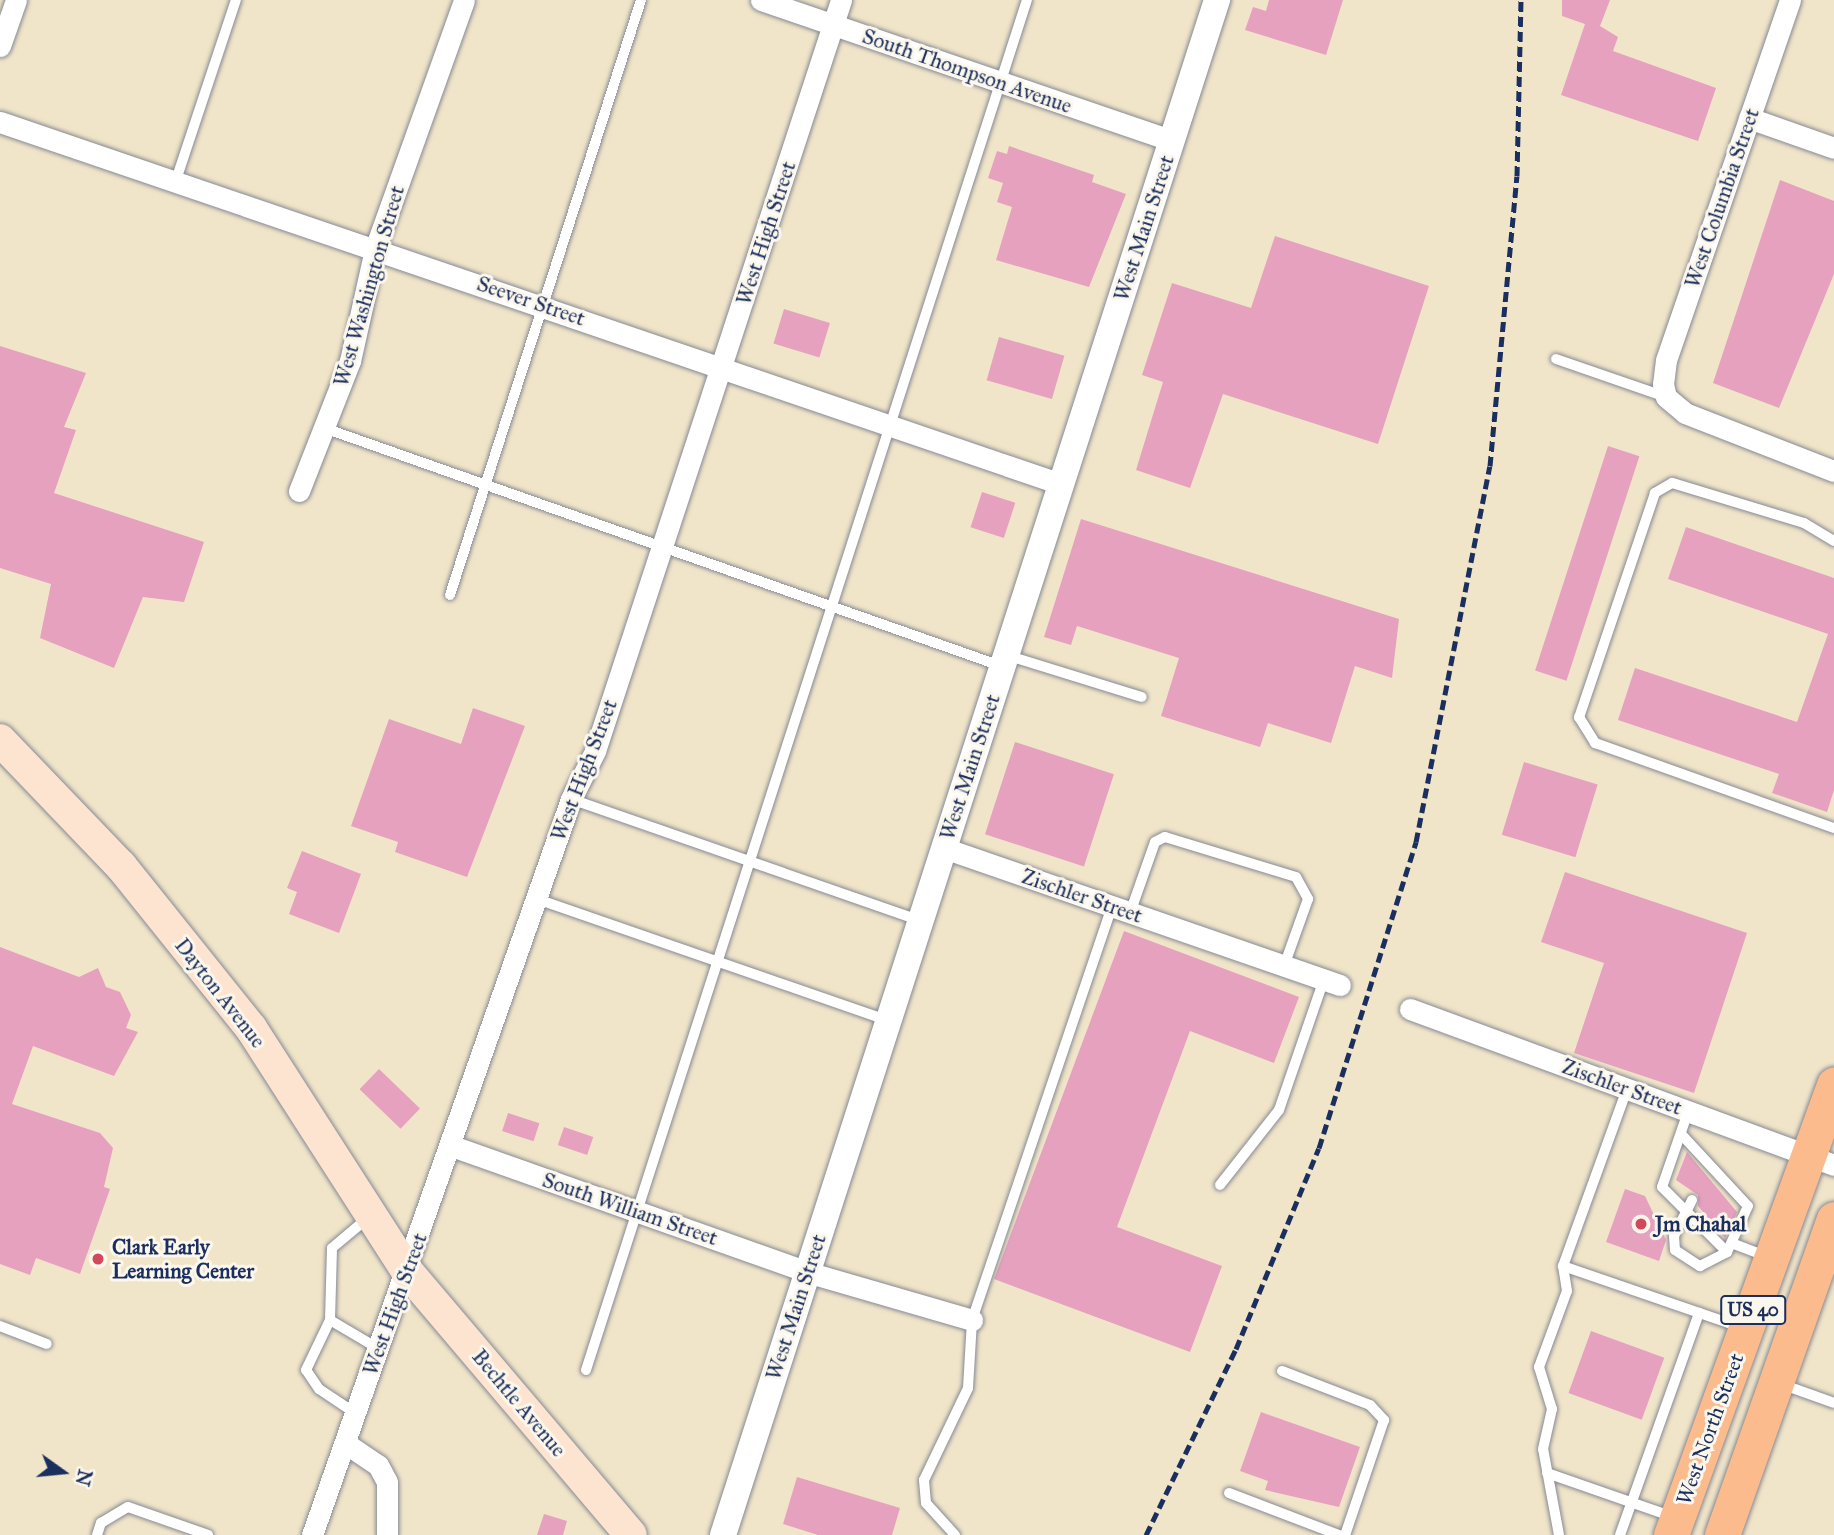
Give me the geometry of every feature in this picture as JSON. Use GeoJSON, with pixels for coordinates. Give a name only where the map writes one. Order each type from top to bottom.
{"type":"FeatureCollection","features":[{"type":"Feature","properties":{"kind":"main road","name":"Dayton Avenue"},"geometry":{"type":"LineString","coordinates":[[0,740],[121,866],[251,1028],[407,1271]]}},
{"type":"Feature","properties":{"kind":"main road","name":"West North Street"},"geometry":{"type":"LineString","coordinates":[[1674,1527],[1772,1258],[1821,1161],[1834,1085]]}},
{"type":"Feature","properties":{"kind":"main road","name":"US 40"},"geometry":{"type":"LineString","coordinates":[[1722,1535],[1776,1382],[1817,1284],[1834,1219]]}},
{"type":"Feature","properties":{"kind":"main road","name":"Bechtle Avenue"},"geometry":{"type":"LineString","coordinates":[[407,1271],[631,1535]]}},
{"type":"Feature","properties":{"kind":"street"},"geometry":{"type":"LineString","coordinates":[[0,46],[16,0]]}},
{"type":"Feature","properties":{"kind":"street","name":"West Washington Street"},"geometry":{"type":"LineString","coordinates":[[299,491],[351,361],[375,249],[464,0]]}},
{"type":"Feature","properties":{"kind":"street","name":"South Thompson Avenue"},"geometry":{"type":"LineString","coordinates":[[761,0],[1172,141]]}},
{"type":"Feature","properties":{"kind":"street","name":"West High Street"},"geometry":{"type":"LineString","coordinates":[[312,1535],[452,1146],[571,799],[595,751],[841,0]]}},
{"type":"Feature","properties":{"kind":"street","name":"West Main Street"},"geometry":{"type":"LineString","coordinates":[[723,1535],[918,920],[944,848],[1217,0]]}},
{"type":"Feature","properties":{"kind":"street","name":"West Columbia Street"},"geometry":{"type":"LineString","coordinates":[[1666,397],[1666,360],[1790,0]]}},
{"type":"Feature","properties":{"kind":"street"},"geometry":{"type":"LineString","coordinates":[[1749,118],[1834,148]]}},
{"type":"Feature","properties":{"kind":"street","name":"Seever Street"},"geometry":{"type":"LineString","coordinates":[[0,122],[723,366],[890,428],[1061,484]]}},
{"type":"Feature","properties":{"kind":"street"},"geometry":{"type":"LineString","coordinates":[[1666,397],[1685,413],[1834,471]]}},
{"type":"Feature","properties":{"kind":"street","name":"Zischler Street"},"geometry":{"type":"LineString","coordinates":[[944,848],[1332,982]]}},
{"type":"Feature","properties":{"kind":"street","name":"Zischler Street"},"geometry":{"type":"LineString","coordinates":[[1410,1009],[1821,1161]]}},
{"type":"Feature","properties":{"kind":"street","name":"South William Street"},"geometry":{"type":"LineString","coordinates":[[452,1146],[807,1272],[972,1320]]}},
{"type":"Feature","properties":{"kind":"street"},"geometry":{"type":"LineString","coordinates":[[345,1443],[378,1465],[387,1482],[387,1535]]}},
{"type":"Feature","properties":{"kind":"lane"},"geometry":{"type":"LineString","coordinates":[[176,180],[236,0]]}},
{"type":"Feature","properties":{"kind":"lane"},"geometry":{"type":"LineString","coordinates":[[450,595],[641,0]]}},
{"type":"Feature","properties":{"kind":"lane"},"geometry":{"type":"LineString","coordinates":[[586,1370],[835,607],[1027,0]]}},
{"type":"Feature","properties":{"kind":"lane"},"geometry":{"type":"LineString","coordinates":[[1556,359],[1666,397]]}},
{"type":"Feature","properties":{"kind":"lane"},"geometry":{"type":"LineString","coordinates":[[324,428],[835,607],[1004,661],[1142,697]]}},
{"type":"Feature","properties":{"kind":"lane"},"geometry":{"type":"LineString","coordinates":[[1834,541],[1804,523],[1672,482],[1655,493],[1580,717],[1595,743],[1834,828]]}},
{"type":"Feature","properties":{"kind":"lane"},"geometry":{"type":"LineString","coordinates":[[571,799],[918,920]]}},
{"type":"Feature","properties":{"kind":"lane"},"geometry":{"type":"LineString","coordinates":[[955,1535],[926,1503],[924,1480],[968,1388],[972,1320],[1121,909],[1156,842],[1175,839],[1296,877],[1308,899],[1284,965]]}},
{"type":"Feature","properties":{"kind":"lane"},"geometry":{"type":"LineString","coordinates":[[537,899],[719,965],[886,1020]]}},
{"type":"Feature","properties":{"kind":"lane"},"geometry":{"type":"LineString","coordinates":[[1220,1185],[1279,1110],[1332,982]]}},
{"type":"Feature","properties":{"kind":"lane"},"geometry":{"type":"LineString","coordinates":[[1559,1535],[1543,1449],[1552,1409],[1539,1367],[1567,1291],[1563,1266],[1627,1089]]}},
{"type":"Feature","properties":{"kind":"lane"},"geometry":{"type":"LineString","coordinates":[[1688,1112],[1662,1187],[1687,1212],[1731,1248],[1772,1258]]}},
{"type":"Feature","properties":{"kind":"lane"},"geometry":{"type":"LineString","coordinates":[[1681,1134],[1706,1167],[1748,1206],[1731,1248],[1700,1266],[1681,1257],[1674,1236],[1692,1199]]}},
{"type":"Feature","properties":{"kind":"lane"},"geometry":{"type":"LineString","coordinates":[[1723,1196],[1728,1185]]}},
{"type":"Feature","properties":{"kind":"lane"},"geometry":{"type":"LineString","coordinates":[[355,1413],[319,1389],[306,1370],[330,1320],[332,1248],[371,1215]]}},
{"type":"Feature","properties":{"kind":"lane"},"geometry":{"type":"LineString","coordinates":[[1563,1266],[1746,1329]]}},
{"type":"Feature","properties":{"kind":"lane"},"geometry":{"type":"LineString","coordinates":[[1620,1535],[1699,1312]]}},
{"type":"Feature","properties":{"kind":"lane"},"geometry":{"type":"LineString","coordinates":[[330,1320],[379,1349]]}},
{"type":"Feature","properties":{"kind":"lane"},"geometry":{"type":"LineString","coordinates":[[0,1326],[47,1344]]}},
{"type":"Feature","properties":{"kind":"lane"},"geometry":{"type":"LineString","coordinates":[[1282,1371],[1370,1405],[1384,1420],[1345,1535]]}},
{"type":"Feature","properties":{"kind":"lane"},"geometry":{"type":"LineString","coordinates":[[1776,1382],[1834,1403]]}},
{"type":"Feature","properties":{"kind":"lane"},"geometry":{"type":"LineString","coordinates":[[1547,1473],[1632,1503],[1674,1527]]}},
{"type":"Feature","properties":{"kind":"lane"},"geometry":{"type":"LineString","coordinates":[[1229,1493],[1339,1535]]}},
{"type":"Feature","properties":{"kind":"lane"},"geometry":{"type":"LineString","coordinates":[[97,1535],[101,1523],[128,1507],[208,1535]]}},
{"type":"Feature","properties":{"kind":"building"},"geometry":{"type":"Polygon","coordinates":[[[1269,0],[1343,0],[1326,55],[1245,30],[1253,7],[1266,11],[1269,0]]]}},
{"type":"Feature","properties":{"kind":"building"},"geometry":{"type":"Polygon","coordinates":[[[1562,0],[1610,0],[1600,26],[1618,37],[1613,51],[1716,88],[1698,141],[1561,95],[1585,24],[1562,16],[1562,0]]]}},
{"type":"Feature","properties":{"kind":"building"},"geometry":{"type":"Polygon","coordinates":[[[1009,146],[1094,175],[1092,182],[1126,194],[1089,287],[996,260],[1012,207],[997,202],[1003,183],[988,178],[997,151],[1007,154],[1009,146]]]}},
{"type":"Feature","properties":{"kind":"building"},"geometry":{"type":"Polygon","coordinates":[[[1780,180],[1834,201],[1834,274],[1779,408],[1713,383],[1780,180]]]}},
{"type":"Feature","properties":{"kind":"building"},"geometry":{"type":"Polygon","coordinates":[[[1275,236],[1429,286],[1378,444],[1223,394],[1190,488],[1136,470],[1163,382],[1142,375],[1172,283],[1251,308],[1275,236]]]}},
{"type":"Feature","properties":{"kind":"building"},"geometry":{"type":"Polygon","coordinates":[[[784,309],[830,323],[819,357],[773,343],[784,309]]]}},
{"type":"Feature","properties":{"kind":"building"},"geometry":{"type":"Polygon","coordinates":[[[999,337],[1064,356],[1052,399],[987,380],[999,337]]]}},
{"type":"Feature","properties":{"kind":"building"},"geometry":{"type":"Polygon","coordinates":[[[0,346],[86,373],[64,427],[76,430],[54,493],[204,542],[184,602],[143,597],[114,668],[40,638],[51,584],[0,568],[0,346]]]}},
{"type":"Feature","properties":{"kind":"building"},"geometry":{"type":"Polygon","coordinates":[[[1608,446],[1639,456],[1566,681],[1535,670],[1608,446]]]}},
{"type":"Feature","properties":{"kind":"building"},"geometry":{"type":"Polygon","coordinates":[[[982,492],[1015,503],[1004,538],[971,527],[982,492]]]}},
{"type":"Feature","properties":{"kind":"building"},"geometry":{"type":"Polygon","coordinates":[[[1081,519],[1399,619],[1392,678],[1355,666],[1331,743],[1268,723],[1260,747],[1161,716],[1179,658],[1077,626],[1071,645],[1044,637],[1081,519]]]}},
{"type":"Feature","properties":{"kind":"building"},"geometry":{"type":"Polygon","coordinates":[[[1686,527],[1834,578],[1834,790],[1827,812],[1772,793],[1779,774],[1618,720],[1635,668],[1797,722],[1828,634],[1668,579],[1686,527]]]}},
{"type":"Feature","properties":{"kind":"building"},"geometry":{"type":"Polygon","coordinates":[[[473,708],[525,726],[467,877],[395,852],[398,842],[351,826],[389,719],[461,744],[473,708]]]}},
{"type":"Feature","properties":{"kind":"building"},"geometry":{"type":"Polygon","coordinates":[[[1015,742],[1114,774],[1084,866],[985,834],[1015,742]]]}},
{"type":"Feature","properties":{"kind":"building"},"geometry":{"type":"Polygon","coordinates":[[[1524,762],[1598,785],[1575,857],[1502,835],[1524,762]]]}},
{"type":"Feature","properties":{"kind":"building"},"geometry":{"type":"Polygon","coordinates":[[[302,851],[361,874],[339,933],[289,914],[297,892],[287,888],[302,851]]]}},
{"type":"Feature","properties":{"kind":"building"},"geometry":{"type":"Polygon","coordinates":[[[1565,872],[1747,933],[1694,1093],[1574,1053],[1604,963],[1541,942],[1565,872]]]}},
{"type":"Feature","properties":{"kind":"building"},"geometry":{"type":"Polygon","coordinates":[[[1124,931],[1299,997],[1274,1063],[1190,1031],[1117,1227],[1222,1266],[1190,1352],[994,1279],[1124,931]]]}},
{"type":"Feature","properties":{"kind":"building"},"geometry":{"type":"Polygon","coordinates":[[[0,947],[79,977],[98,968],[106,987],[120,992],[131,1015],[126,1028],[138,1032],[114,1076],[33,1046],[12,1104],[100,1133],[113,1148],[104,1187],[110,1189],[80,1274],[36,1258],[30,1275],[0,1264],[0,947]]]}},
{"type":"Feature","properties":{"kind":"building"},"geometry":{"type":"Polygon","coordinates":[[[379,1069],[420,1109],[401,1129],[360,1089],[379,1069]]]}},
{"type":"Feature","properties":{"kind":"building"},"geometry":{"type":"Polygon","coordinates":[[[508,1113],[539,1123],[534,1141],[502,1131],[508,1113]]]}},
{"type":"Feature","properties":{"kind":"building"},"geometry":{"type":"Polygon","coordinates":[[[564,1127],[593,1137],[587,1155],[558,1145],[564,1127]]]}},
{"type":"Feature","properties":{"kind":"building"},"geometry":{"type":"Polygon","coordinates":[[[1687,1152],[1737,1212],[1725,1238],[1698,1206],[1698,1195],[1676,1180],[1687,1152]]]}},
{"type":"Feature","properties":{"kind":"building"},"geometry":{"type":"Polygon","coordinates":[[[1625,1189],[1645,1196],[1666,1240],[1659,1261],[1606,1242],[1625,1189]]]}},
{"type":"Feature","properties":{"kind":"building"},"geometry":{"type":"Polygon","coordinates":[[[1591,1331],[1664,1358],[1642,1420],[1568,1393],[1591,1331]]]}},
{"type":"Feature","properties":{"kind":"building"},"geometry":{"type":"Polygon","coordinates":[[[1261,1412],[1360,1447],[1339,1507],[1265,1490],[1268,1481],[1240,1471],[1261,1412]]]}},
{"type":"Feature","properties":{"kind":"building"},"geometry":{"type":"Polygon","coordinates":[[[797,1477],[900,1508],[892,1535],[818,1535],[783,1524],[797,1477]]]}},
{"type":"Feature","properties":{"kind":"building"},"geometry":{"type":"Polygon","coordinates":[[[544,1514],[567,1521],[563,1535],[537,1535],[544,1514]]]}},
{"type":"Feature","properties":{"kind":"railway"},"geometry":{"type":"LineString","coordinates":[[1146,1535],[1236,1349],[1319,1148],[1416,842],[1490,466],[1517,176],[1521,0]]}},
{"type":"Feature","properties":{"kind":"place","name":"Jm Chahal"},"geometry":{"type":"Point","coordinates":[1641,1224]}},
{"type":"Feature","properties":{"kind":"place","name":"Clark Early Learning Center"},"geometry":{"type":"Point","coordinates":[98,1259]}}]}
